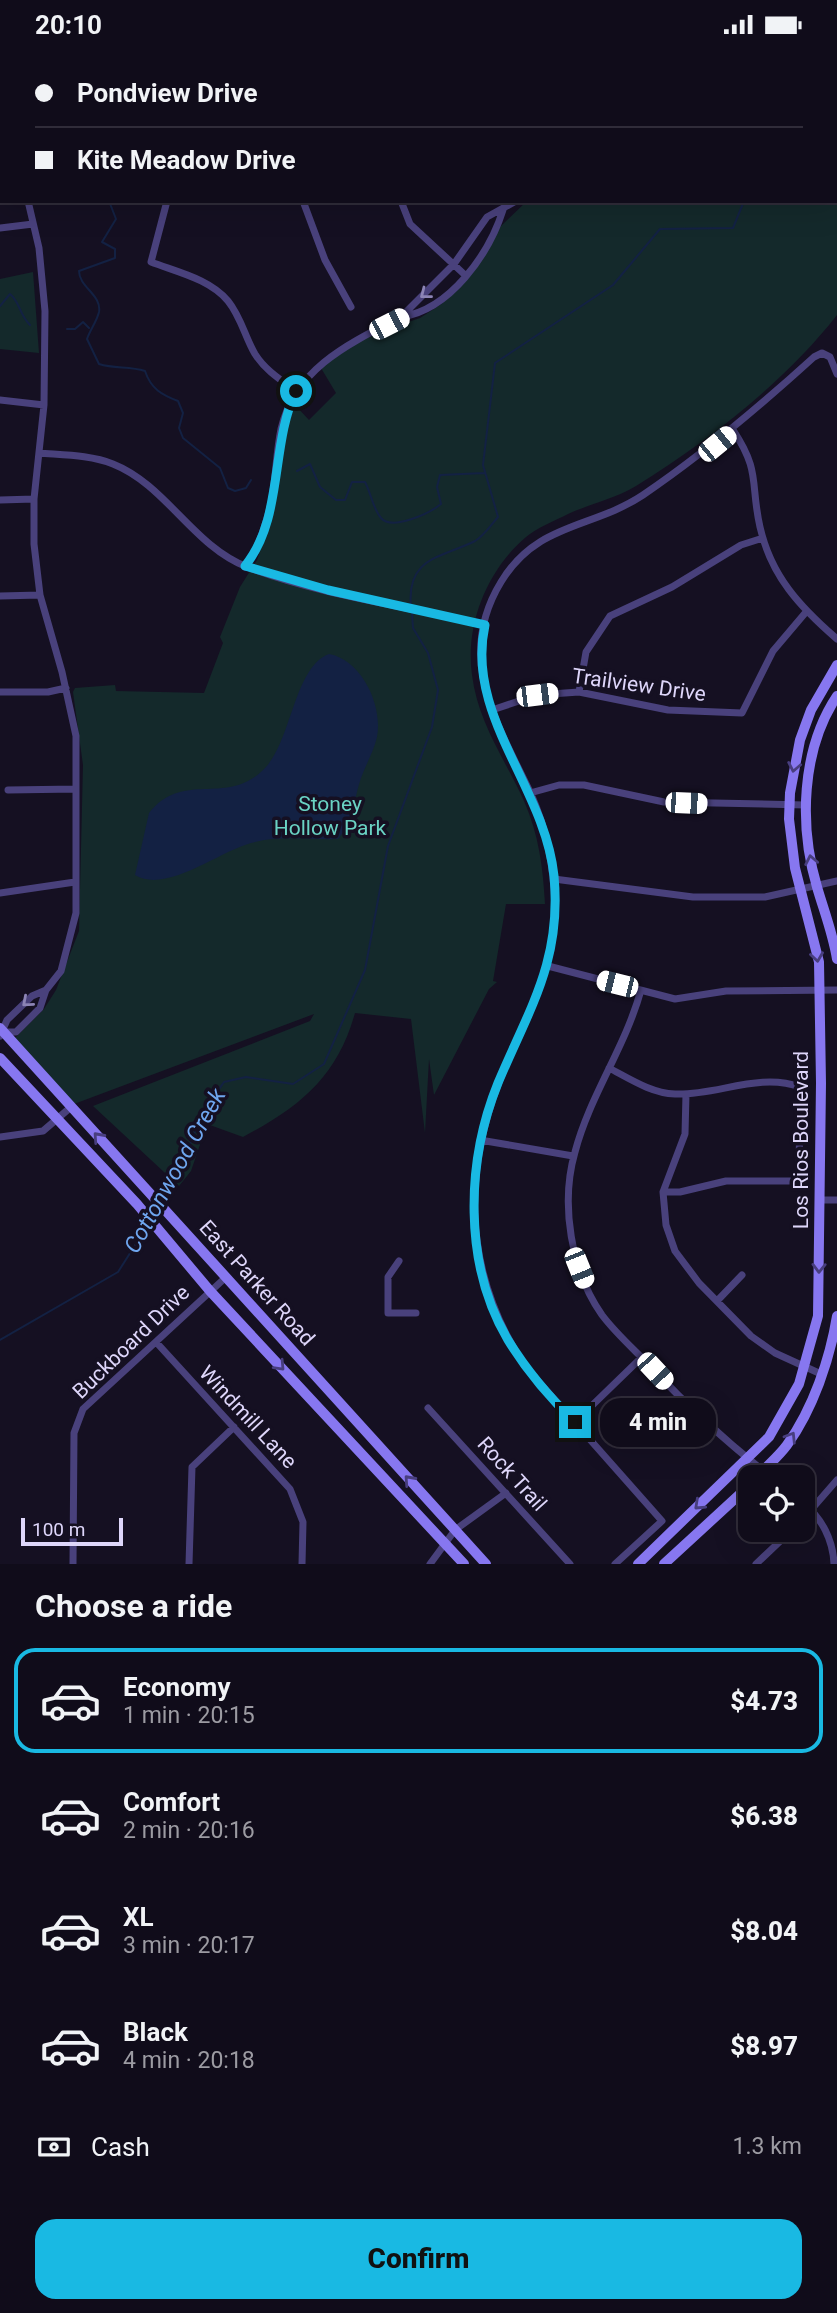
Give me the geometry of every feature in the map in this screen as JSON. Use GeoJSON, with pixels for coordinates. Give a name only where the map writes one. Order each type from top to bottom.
{"type":"FeatureCollection","features":[{"type":"Feature","properties":{"kind":"main road","name":"Los Rios Boulevard"},"geometry":{"type":"LineString","coordinates":[[638,1564],[769,1437],[785,1412],[804,1367],[818,1316],[820,990],[815,941],[791,846],[789,806],[800,740],[811,711],[837,665]]}},
{"type":"Feature","properties":{"kind":"main road"},"geometry":{"type":"LineString","coordinates":[[837,696],[823,721],[813,751],[806,805],[808,844],[816,885],[837,959]]}},
{"type":"Feature","properties":{"kind":"main road","name":"East Parker Road"},"geometry":{"type":"LineString","coordinates":[[1,1032],[486,1564]]}},
{"type":"Feature","properties":{"kind":"main road","name":"East Parker Road"},"geometry":{"type":"LineString","coordinates":[[0,1058],[137,1204],[210,1291],[464,1564]]}},
{"type":"Feature","properties":{"kind":"main road"},"geometry":{"type":"LineString","coordinates":[[771,1465],[795,1432],[821,1374],[837,1316]]}},
{"type":"Feature","properties":{"kind":"main road"},"geometry":{"type":"LineString","coordinates":[[335,1425],[349,1413]]}},
{"type":"Feature","properties":{"kind":"main road"},"geometry":{"type":"LineString","coordinates":[[664,1564],[738,1496]]}},
{"type":"Feature","properties":{"kind":"street"},"geometry":{"type":"LineString","coordinates":[[1,1032],[16,1031],[40,1008],[46,990],[61,971],[76,913],[76,736],[66,688],[40,595],[34,544],[34,499],[44,405],[45,311],[39,248],[28,203]]}},
{"type":"Feature","properties":{"kind":"street"},"geometry":{"type":"LineString","coordinates":[[166,203],[151,262],[208,284],[218,291],[238,316],[255,354],[266,368],[296,391]]}},
{"type":"Feature","properties":{"kind":"street"},"geometry":{"type":"LineString","coordinates":[[304,203],[325,260],[351,307]]}},
{"type":"Feature","properties":{"kind":"street"},"geometry":{"type":"LineString","coordinates":[[402,203],[410,224],[465,275]]}},
{"type":"Feature","properties":{"kind":"street"},"geometry":{"type":"LineString","coordinates":[[245,566],[252,558],[267,520],[282,428],[296,391],[327,358],[401,317],[454,264],[487,217],[513,203]]}},
{"type":"Feature","properties":{"kind":"street"},"geometry":{"type":"LineString","coordinates":[[401,317],[420,314],[440,301],[465,275],[498,226],[503,210]]}},
{"type":"Feature","properties":{"kind":"street"},"geometry":{"type":"LineString","coordinates":[[0,227],[33,224]]}},
{"type":"Feature","properties":{"kind":"street"},"geometry":{"type":"LineString","coordinates":[[615,1564],[662,1521],[575,1422],[544,1392],[506,1338],[490,1297],[475,1225],[474,1195],[480,1140],[498,1085],[531,1014],[548,966],[555,914],[554,879],[546,837],[530,793],[509,753],[492,710],[480,669],[485,625],[500,584],[531,547],[566,526],[640,497],[733,431],[814,356],[822,353],[830,357],[837,373]]}},
{"type":"Feature","properties":{"kind":"street"},"geometry":{"type":"LineString","coordinates":[[0,400],[44,405]]}},
{"type":"Feature","properties":{"kind":"street"},"geometry":{"type":"LineString","coordinates":[[733,431],[753,466],[763,538],[780,578],[806,612],[837,639]]}},
{"type":"Feature","properties":{"kind":"street"},"geometry":{"type":"LineString","coordinates":[[39,453],[113,464],[147,486],[215,549],[245,566],[328,590],[485,625]]}},
{"type":"Feature","properties":{"kind":"street"},"geometry":{"type":"LineString","coordinates":[[0,500],[34,499]]}},
{"type":"Feature","properties":{"kind":"street"},"geometry":{"type":"LineString","coordinates":[[579,692],[586,652],[610,616],[672,587],[741,545],[763,538]]}},
{"type":"Feature","properties":{"kind":"street"},"geometry":{"type":"LineString","coordinates":[[0,596],[40,595]]}},
{"type":"Feature","properties":{"kind":"street","name":"Trailview Drive"},"geometry":{"type":"LineString","coordinates":[[492,710],[537,695],[579,692],[668,710],[742,713],[773,651],[806,612]]}},
{"type":"Feature","properties":{"kind":"street"},"geometry":{"type":"LineString","coordinates":[[0,692],[48,692],[66,688]]}},
{"type":"Feature","properties":{"kind":"street"},"geometry":{"type":"LineString","coordinates":[[530,793],[559,785],[584,785],[664,802],[806,805]]}},
{"type":"Feature","properties":{"kind":"street"},"geometry":{"type":"LineString","coordinates":[[8,790],[76,789]]}},
{"type":"Feature","properties":{"kind":"street"},"geometry":{"type":"LineString","coordinates":[[554,879],[640,893],[692,897],[765,897],[837,881]]}},
{"type":"Feature","properties":{"kind":"street"},"geometry":{"type":"LineString","coordinates":[[0,893],[75,882]]}},
{"type":"Feature","properties":{"kind":"street"},"geometry":{"type":"LineString","coordinates":[[548,966],[675,999],[726,991],[837,990]]}},
{"type":"Feature","properties":{"kind":"street"},"geometry":{"type":"LineString","coordinates":[[1,1032],[7,1020],[32,996],[46,990]]}},
{"type":"Feature","properties":{"kind":"street"},"geometry":{"type":"LineString","coordinates":[[641,990],[621,1048],[586,1118],[573,1156],[570,1222],[579,1268],[601,1313],[682,1400],[755,1465]]}},
{"type":"Feature","properties":{"kind":"street"},"geometry":{"type":"LineString","coordinates":[[609,1068],[649,1089],[686,1094],[736,1084],[800,1087],[799,1181],[726,1181],[680,1192],[663,1192]]}},
{"type":"Feature","properties":{"kind":"street"},"geometry":{"type":"LineString","coordinates":[[686,1094],[685,1133],[663,1192],[666,1225],[675,1251],[717,1301],[754,1339],[821,1374]]}},
{"type":"Feature","properties":{"kind":"street"},"geometry":{"type":"LineString","coordinates":[[0,1137],[39,1132],[57,1121],[71,1107]]}},
{"type":"Feature","properties":{"kind":"street"},"geometry":{"type":"LineString","coordinates":[[480,1140],[573,1156]]}},
{"type":"Feature","properties":{"kind":"street"},"geometry":{"type":"LineString","coordinates":[[820,1200],[837,1200]]}},
{"type":"Feature","properties":{"kind":"street"},"geometry":{"type":"LineString","coordinates":[[399,1261],[388,1277],[388,1313],[416,1313]]}},
{"type":"Feature","properties":{"kind":"street"},"geometry":{"type":"LineString","coordinates":[[717,1301],[742,1275]]}},
{"type":"Feature","properties":{"kind":"street","name":"Buckboard Drive"},"geometry":{"type":"LineString","coordinates":[[74,1564],[76,1422],[90,1401],[225,1278]]}},
{"type":"Feature","properties":{"kind":"street","name":"Windmill Lane"},"geometry":{"type":"LineString","coordinates":[[156,1342],[282,1478],[298,1504],[304,1535],[302,1564]]}},
{"type":"Feature","properties":{"kind":"street"},"geometry":{"type":"LineString","coordinates":[[575,1422],[642,1357]]}},
{"type":"Feature","properties":{"kind":"street","name":"Rock Trail"},"geometry":{"type":"LineString","coordinates":[[428,1408],[570,1564]]}},
{"type":"Feature","properties":{"kind":"street"},"geometry":{"type":"LineString","coordinates":[[188,1564],[192,1467],[234,1427]]}},
{"type":"Feature","properties":{"kind":"street"},"geometry":{"type":"LineString","coordinates":[[815,1508],[837,1480]]}},
{"type":"Feature","properties":{"kind":"street"},"geometry":{"type":"LineString","coordinates":[[430,1564],[455,1530],[506,1493]]}},
{"type":"Feature","properties":{"kind":"street"},"geometry":{"type":"LineString","coordinates":[[815,1513],[829,1537],[834,1564]]}},
{"type":"Feature","properties":{"kind":"street"},"geometry":{"type":"LineString","coordinates":[[756,1564],[779,1542]]}},
{"type":"Feature","properties":{"kind":"green space","name":"Stoney Hollow Park"},"geometry":{"type":"Polygon","coordinates":[[[525,203],[837,203],[837,315],[769,387],[717,430],[636,486],[568,514],[530,534],[512,550],[490,582],[476,618],[472,637],[472,675],[486,725],[524,801],[533,826],[545,904],[506,904],[493,981],[497,982],[489,989],[434,1095],[429,1059],[425,1133],[411,1019],[355,1013],[338,1055],[327,1072],[282,1114],[243,1137],[207,1124],[191,1171],[179,1186],[93,1106],[310,1021],[314,1014],[74,1104],[15,1038],[44,1009],[56,990],[79,931],[83,765],[73,692],[75,688],[115,685],[116,691],[204,693],[223,643],[220,637],[240,587],[257,560],[269,526],[285,434],[295,405],[309,420],[336,393],[321,368],[356,340],[420,318],[440,305],[459,289],[500,227],[525,203]]]}},
{"type":"Feature","properties":{"kind":"green space"},"geometry":{"type":"Polygon","coordinates":[[[33,272],[39,353],[0,349],[0,279],[33,272]]]}},
{"type":"Feature","properties":{"kind":"water"},"geometry":{"type":"Polygon","coordinates":[[[329,654],[351,665],[368,686],[377,712],[378,725],[376,742],[361,778],[350,817],[338,839],[283,838],[261,841],[238,848],[177,876],[148,879],[135,875],[149,813],[162,800],[177,793],[236,786],[251,780],[265,768],[274,756],[308,673],[317,661],[329,654]]]}},
{"type":"Feature","properties":{"kind":"waterway"},"geometry":{"type":"LineString","coordinates":[[110,203],[116,219],[102,242],[115,249],[115,258],[79,271],[80,277],[99,306],[98,315],[87,339],[99,364],[145,371],[158,391],[178,401],[183,413],[179,428],[183,438],[220,468],[228,488],[235,491],[246,488],[251,480]]}},
{"type":"Feature","properties":{"kind":"waterway","name":"Cottonwood Creek"},"geometry":{"type":"LineString","coordinates":[[411,607],[414,578],[420,569],[438,556],[478,539],[498,517],[483,465],[495,363],[613,285],[660,229],[733,228],[743,203]]}},
{"type":"Feature","properties":{"kind":"waterway"},"geometry":{"type":"LineString","coordinates":[[0,306],[10,294],[30,325]]}},
{"type":"Feature","properties":{"kind":"waterway"},"geometry":{"type":"LineString","coordinates":[[67,329],[75,329],[83,322],[89,328]]}},
{"type":"Feature","properties":{"kind":"waterway"},"geometry":{"type":"LineString","coordinates":[[297,471],[310,464],[320,487],[336,500],[345,500],[352,482],[365,482],[378,514],[393,523],[420,516],[441,504],[437,487],[440,475],[485,473]]}},
{"type":"Feature","properties":{"kind":"waterway","name":"Cottonwood Creek"},"geometry":{"type":"LineString","coordinates":[[162,1203],[178,1176],[201,1115],[224,1082],[246,1077],[293,1084],[324,1064],[365,970],[388,846],[432,727],[438,690],[428,653],[413,628],[412,613]]}},
{"type":"Feature","properties":{"kind":"waterway","name":"Cottonwood Creek"},"geometry":{"type":"LineString","coordinates":[[152,1217],[159,1207]]}},
{"type":"Feature","properties":{"kind":"waterway","name":"Cottonwood Creek"},"geometry":{"type":"LineString","coordinates":[[0,1340],[118,1272],[148,1225]]}},
{"type":"Feature","properties":{"kind":"route"},"geometry":{"type":"LineString","coordinates":[[296,391],[282,428],[267,520],[252,558],[245,566],[328,590],[485,625],[480,645],[480,669],[486,693],[504,742],[536,806],[546,837],[554,879],[555,914],[548,966],[531,1014],[509,1059],[485,1121],[476,1164],[475,1225],[486,1285],[506,1338],[544,1392],[575,1422]]}}]}
